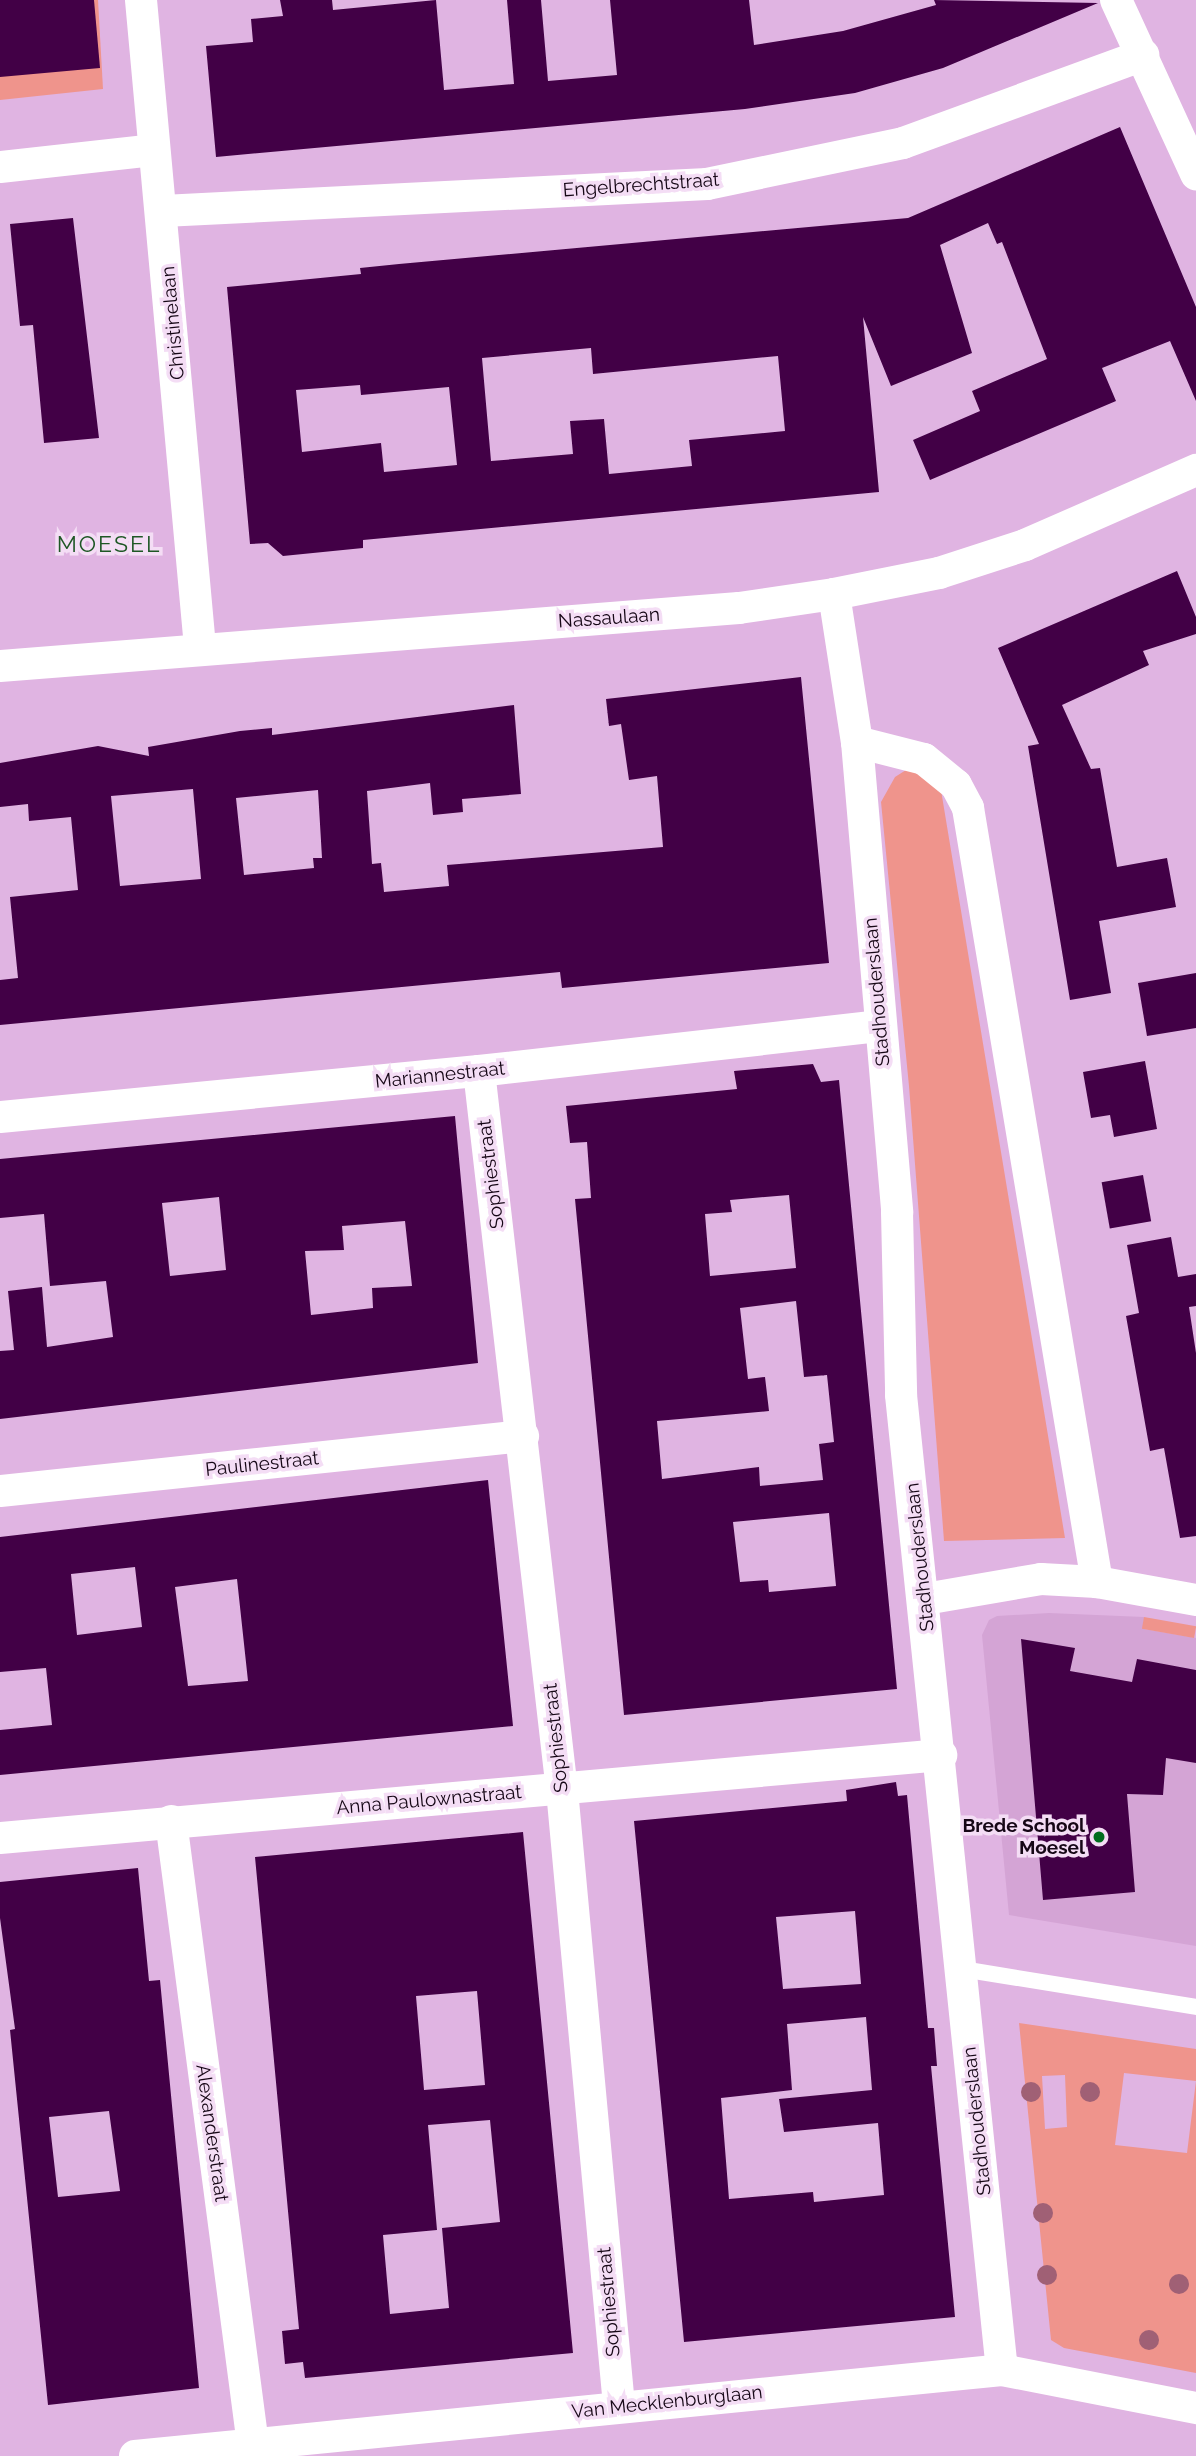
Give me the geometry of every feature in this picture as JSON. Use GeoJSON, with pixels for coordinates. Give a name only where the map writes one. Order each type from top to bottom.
{"type":"FeatureCollection","features":[{"type":"Feature","properties":{"kind":"street","name":"Christinelaan"},"geometry":{"type":"LineString","coordinates":[[141,0],[153,150],[163,211],[200,648]]}},
{"type":"Feature","properties":{"kind":"street"},"geometry":{"type":"LineString","coordinates":[[1116,0],[1196,174]]}},
{"type":"Feature","properties":{"kind":"street","name":"Engelbrechtstraat"},"geometry":{"type":"LineString","coordinates":[[163,211],[707,184],[902,143],[1143,55]]}},
{"type":"Feature","properties":{"kind":"street"},"geometry":{"type":"LineString","coordinates":[[0,167],[153,150]]}},
{"type":"Feature","properties":{"kind":"street","name":"Nassaulaan"},"geometry":{"type":"LineString","coordinates":[[0,666],[200,648],[738,608],[834,594],[939,573],[1025,545],[1196,470]]}},
{"type":"Feature","properties":{"kind":"street","name":"Stadhouderslaan"},"geometry":{"type":"LineString","coordinates":[[834,594],[857,742],[897,1212],[901,1395],[925,1599],[1002,2370]]}},
{"type":"Feature","properties":{"kind":"street"},"geometry":{"type":"LineString","coordinates":[[857,742],[924,759],[956,785],[968,808],[1097,1582]]}},
{"type":"Feature","properties":{"kind":"street","name":"Mariannestraat"},"geometry":{"type":"LineString","coordinates":[[0,1117],[479,1071],[880,1026]]}},
{"type":"Feature","properties":{"kind":"street","name":"Sophiestraat"},"geometry":{"type":"LineString","coordinates":[[479,1071],[562,1790],[619,2406]]}},
{"type":"Feature","properties":{"kind":"street","name":"Paulinestraat"},"geometry":{"type":"LineString","coordinates":[[0,1491],[523,1436]]}},
{"type":"Feature","properties":{"kind":"street"},"geometry":{"type":"LineString","coordinates":[[925,1599],[1041,1579],[1097,1582],[1196,1600]]}},
{"type":"Feature","properties":{"kind":"street","name":"Anna Paulownastraat"},"geometry":{"type":"LineString","coordinates":[[0,1838],[941,1755]]}},
{"type":"Feature","properties":{"kind":"street","name":"Alexanderstraat"},"geometry":{"type":"LineString","coordinates":[[171,1821],[253,2445]]}},
{"type":"Feature","properties":{"kind":"street","name":"Van Mecklenburglaan"},"geometry":{"type":"LineString","coordinates":[[135,2456],[1002,2370],[1196,2408]]}},
{"type":"Feature","properties":{"kind":"lane"},"geometry":{"type":"LineString","coordinates":[[962,1969],[1196,2007]]}},
{"type":"Feature","properties":{"kind":"shaded area"},"geometry":{"type":"Polygon","coordinates":[[[0,0],[98,0],[103,89],[0,100],[0,0]]]}},
{"type":"Feature","properties":{"kind":"shaded area"},"geometry":{"type":"Polygon","coordinates":[[[906,770],[939,778],[1065,1538],[944,1541],[909,1086],[881,802],[895,777],[906,770]]]}},
{"type":"Feature","properties":{"kind":"shaded area","name":"Brede School Moesel"},"geometry":{"type":"Polygon","coordinates":[[[1049,1613],[1144,1617],[1144,1629],[1196,1638],[1196,1946],[1009,1915],[982,1635],[989,1620],[997,1616],[1049,1613]]]}},
{"type":"Feature","properties":{"kind":"shaded area"},"geometry":{"type":"Polygon","coordinates":[[[1144,1617],[1196,1626],[1194,1638],[1142,1629],[1144,1617]]]}},
{"type":"Feature","properties":{"kind":"shaded area"},"geometry":{"type":"Polygon","coordinates":[[[1019,2023],[1196,2049],[1196,2081],[1196,2373],[1064,2348],[1051,2340],[1019,2023]],[[1124,2073],[1115,2145],[1187,2153],[1196,2081],[1124,2073]],[[1065,2075],[1042,2076],[1045,2129],[1067,2127],[1065,2075]]]}},
{"type":"Feature","properties":{"kind":"building"},"geometry":{"type":"Polygon","coordinates":[[[0,0],[94,0],[100,68],[0,77],[0,0]]]}},
{"type":"Feature","properties":{"kind":"building"},"geometry":{"type":"Polygon","coordinates":[[[280,0],[332,0],[333,10],[436,0],[444,90],[514,84],[507,0],[541,0],[548,81],[617,75],[610,0],[749,0],[754,45],[843,31],[936,5],[934,0],[1098,3],[943,68],[855,93],[745,109],[216,157],[206,46],[253,42],[251,19],[283,16],[280,0]]]}},
{"type":"Feature","properties":{"kind":"building"},"geometry":{"type":"Polygon","coordinates":[[[1120,127],[1196,307],[1196,401],[1170,341],[1102,368],[1116,401],[930,480],[913,440],[980,411],[972,391],[1047,359],[1002,242],[997,244],[988,223],[940,245],[972,353],[891,386],[863,317],[879,492],[363,540],[363,548],[283,556],[268,543],[250,544],[227,287],[361,274],[360,268],[399,264],[908,218],[1120,127]],[[591,348],[482,358],[491,461],[573,454],[570,421],[604,419],[609,474],[692,466],[689,440],[785,431],[778,356],[593,374],[591,348]],[[360,385],[296,390],[302,452],[381,443],[384,472],[457,465],[449,387],[361,395],[360,385]]]}},
{"type":"Feature","properties":{"kind":"building"},"geometry":{"type":"Polygon","coordinates":[[[73,218],[99,438],[44,443],[33,325],[20,326],[10,224],[73,218]]]}},
{"type":"Feature","properties":{"kind":"building"},"geometry":{"type":"Polygon","coordinates":[[[1177,571],[1196,617],[1196,634],[1143,651],[1149,665],[1062,705],[1091,769],[1100,768],[1117,867],[1167,858],[1176,907],[1099,921],[1111,993],[1070,1000],[1028,746],[1039,744],[998,648],[1177,571]]]}},
{"type":"Feature","properties":{"kind":"building"},"geometry":{"type":"Polygon","coordinates":[[[801,677],[829,963],[562,988],[560,972],[0,1025],[0,980],[18,978],[10,897],[78,890],[71,817],[29,821],[28,804],[0,807],[0,763],[98,746],[149,756],[148,747],[240,731],[272,728],[272,735],[514,705],[521,794],[462,799],[463,812],[433,815],[430,783],[367,791],[372,864],[381,863],[384,892],[449,886],[447,865],[663,847],[657,776],[629,780],[621,724],[609,726],[606,699],[801,677]],[[193,789],[111,796],[120,886],[201,879],[193,789]],[[318,790],[236,798],[244,875],[314,868],[313,858],[322,858],[318,790]]]}},
{"type":"Feature","properties":{"kind":"building"},"geometry":{"type":"Polygon","coordinates":[[[1196,973],[1196,1028],[1147,1036],[1138,983],[1196,973]]]}},
{"type":"Feature","properties":{"kind":"building"},"geometry":{"type":"Polygon","coordinates":[[[1145,1061],[1157,1129],[1114,1137],[1110,1115],[1091,1118],[1083,1072],[1145,1061]]]}},
{"type":"Feature","properties":{"kind":"building"},"geometry":{"type":"Polygon","coordinates":[[[813,1064],[821,1082],[839,1080],[897,1689],[624,1715],[575,1199],[591,1198],[587,1142],[570,1143],[566,1106],[737,1089],[734,1071],[813,1064]],[[789,1195],[730,1200],[732,1212],[705,1214],[710,1276],[796,1268],[789,1195]],[[796,1301],[740,1308],[748,1379],[765,1377],[769,1411],[657,1421],[662,1479],[759,1467],[760,1486],[823,1480],[819,1444],[834,1442],[827,1375],[804,1377],[796,1301]],[[829,1513],[733,1522],[740,1582],[768,1580],[769,1592],[836,1586],[829,1513]]]}},
{"type":"Feature","properties":{"kind":"building"},"geometry":{"type":"Polygon","coordinates":[[[455,1116],[478,1363],[0,1419],[0,1351],[14,1350],[8,1291],[42,1287],[47,1347],[113,1337],[106,1281],[50,1286],[44,1214],[0,1218],[0,1159],[455,1116]],[[219,1197],[162,1203],[170,1276],[226,1270],[219,1197]],[[405,1221],[342,1226],[344,1250],[305,1251],[311,1315],[373,1308],[372,1288],[412,1286],[405,1221]]]}},
{"type":"Feature","properties":{"kind":"building"},"geometry":{"type":"Polygon","coordinates":[[[1143,1175],[1151,1221],[1110,1229],[1102,1182],[1143,1175]]]}},
{"type":"Feature","properties":{"kind":"building"},"geometry":{"type":"Polygon","coordinates":[[[1171,1237],[1178,1277],[1196,1274],[1196,1306],[1189,1307],[1196,1353],[1196,1536],[1180,1538],[1164,1448],[1150,1451],[1126,1316],[1139,1313],[1127,1245],[1171,1237]]]}},
{"type":"Feature","properties":{"kind":"building"},"geometry":{"type":"Polygon","coordinates":[[[488,1480],[513,1726],[0,1775],[0,1730],[52,1725],[46,1668],[0,1672],[0,1537],[488,1480]],[[135,1567],[71,1574],[77,1635],[142,1627],[135,1567]],[[237,1579],[175,1587],[188,1686],[248,1681],[237,1579]]]}},
{"type":"Feature","properties":{"kind":"building"},"geometry":{"type":"Polygon","coordinates":[[[1021,1639],[1075,1648],[1070,1671],[1132,1682],[1137,1659],[1196,1670],[1196,1763],[1166,1758],[1163,1795],[1127,1794],[1135,1892],[1043,1900],[1021,1639]]]}},
{"type":"Feature","properties":{"kind":"building"},"geometry":{"type":"Polygon","coordinates":[[[896,1782],[898,1796],[907,1795],[928,2028],[934,2028],[937,2066],[931,2066],[955,2317],[684,2342],[634,1821],[847,1801],[846,1790],[896,1782]],[[855,1911],[776,1917],[783,1989],[861,1984],[855,1911]],[[866,2017],[787,2024],[792,2090],[721,2098],[729,2199],[813,2192],[814,2202],[884,2195],[878,2123],[784,2132],[779,2099],[872,2090],[866,2017]]]}},
{"type":"Feature","properties":{"kind":"building"},"geometry":{"type":"Polygon","coordinates":[[[523,1832],[573,2353],[305,2378],[303,2362],[285,2364],[282,2331],[299,2329],[255,1857],[523,1832]],[[477,1991],[416,1996],[424,2090],[485,2085],[477,1991]],[[490,2120],[428,2125],[437,2230],[383,2235],[390,2314],[449,2308],[442,2228],[500,2222],[490,2120]]]}},
{"type":"Feature","properties":{"kind":"building"},"geometry":{"type":"Polygon","coordinates":[[[138,1868],[149,1981],[160,1980],[199,2388],[48,2405],[10,2030],[15,2029],[0,1918],[0,1882],[138,1868]],[[109,2111],[49,2117],[58,2197],[120,2191],[109,2111]]]}},
{"type":"Feature","properties":{"kind":"place","name":"Brede School Moesel"},"geometry":{"type":"Point","coordinates":[1099,1837]}},
{"type":"Feature","properties":{"kind":"district","name":"MOESEL"},"geometry":{"type":"Point","coordinates":[109,544]}}]}
